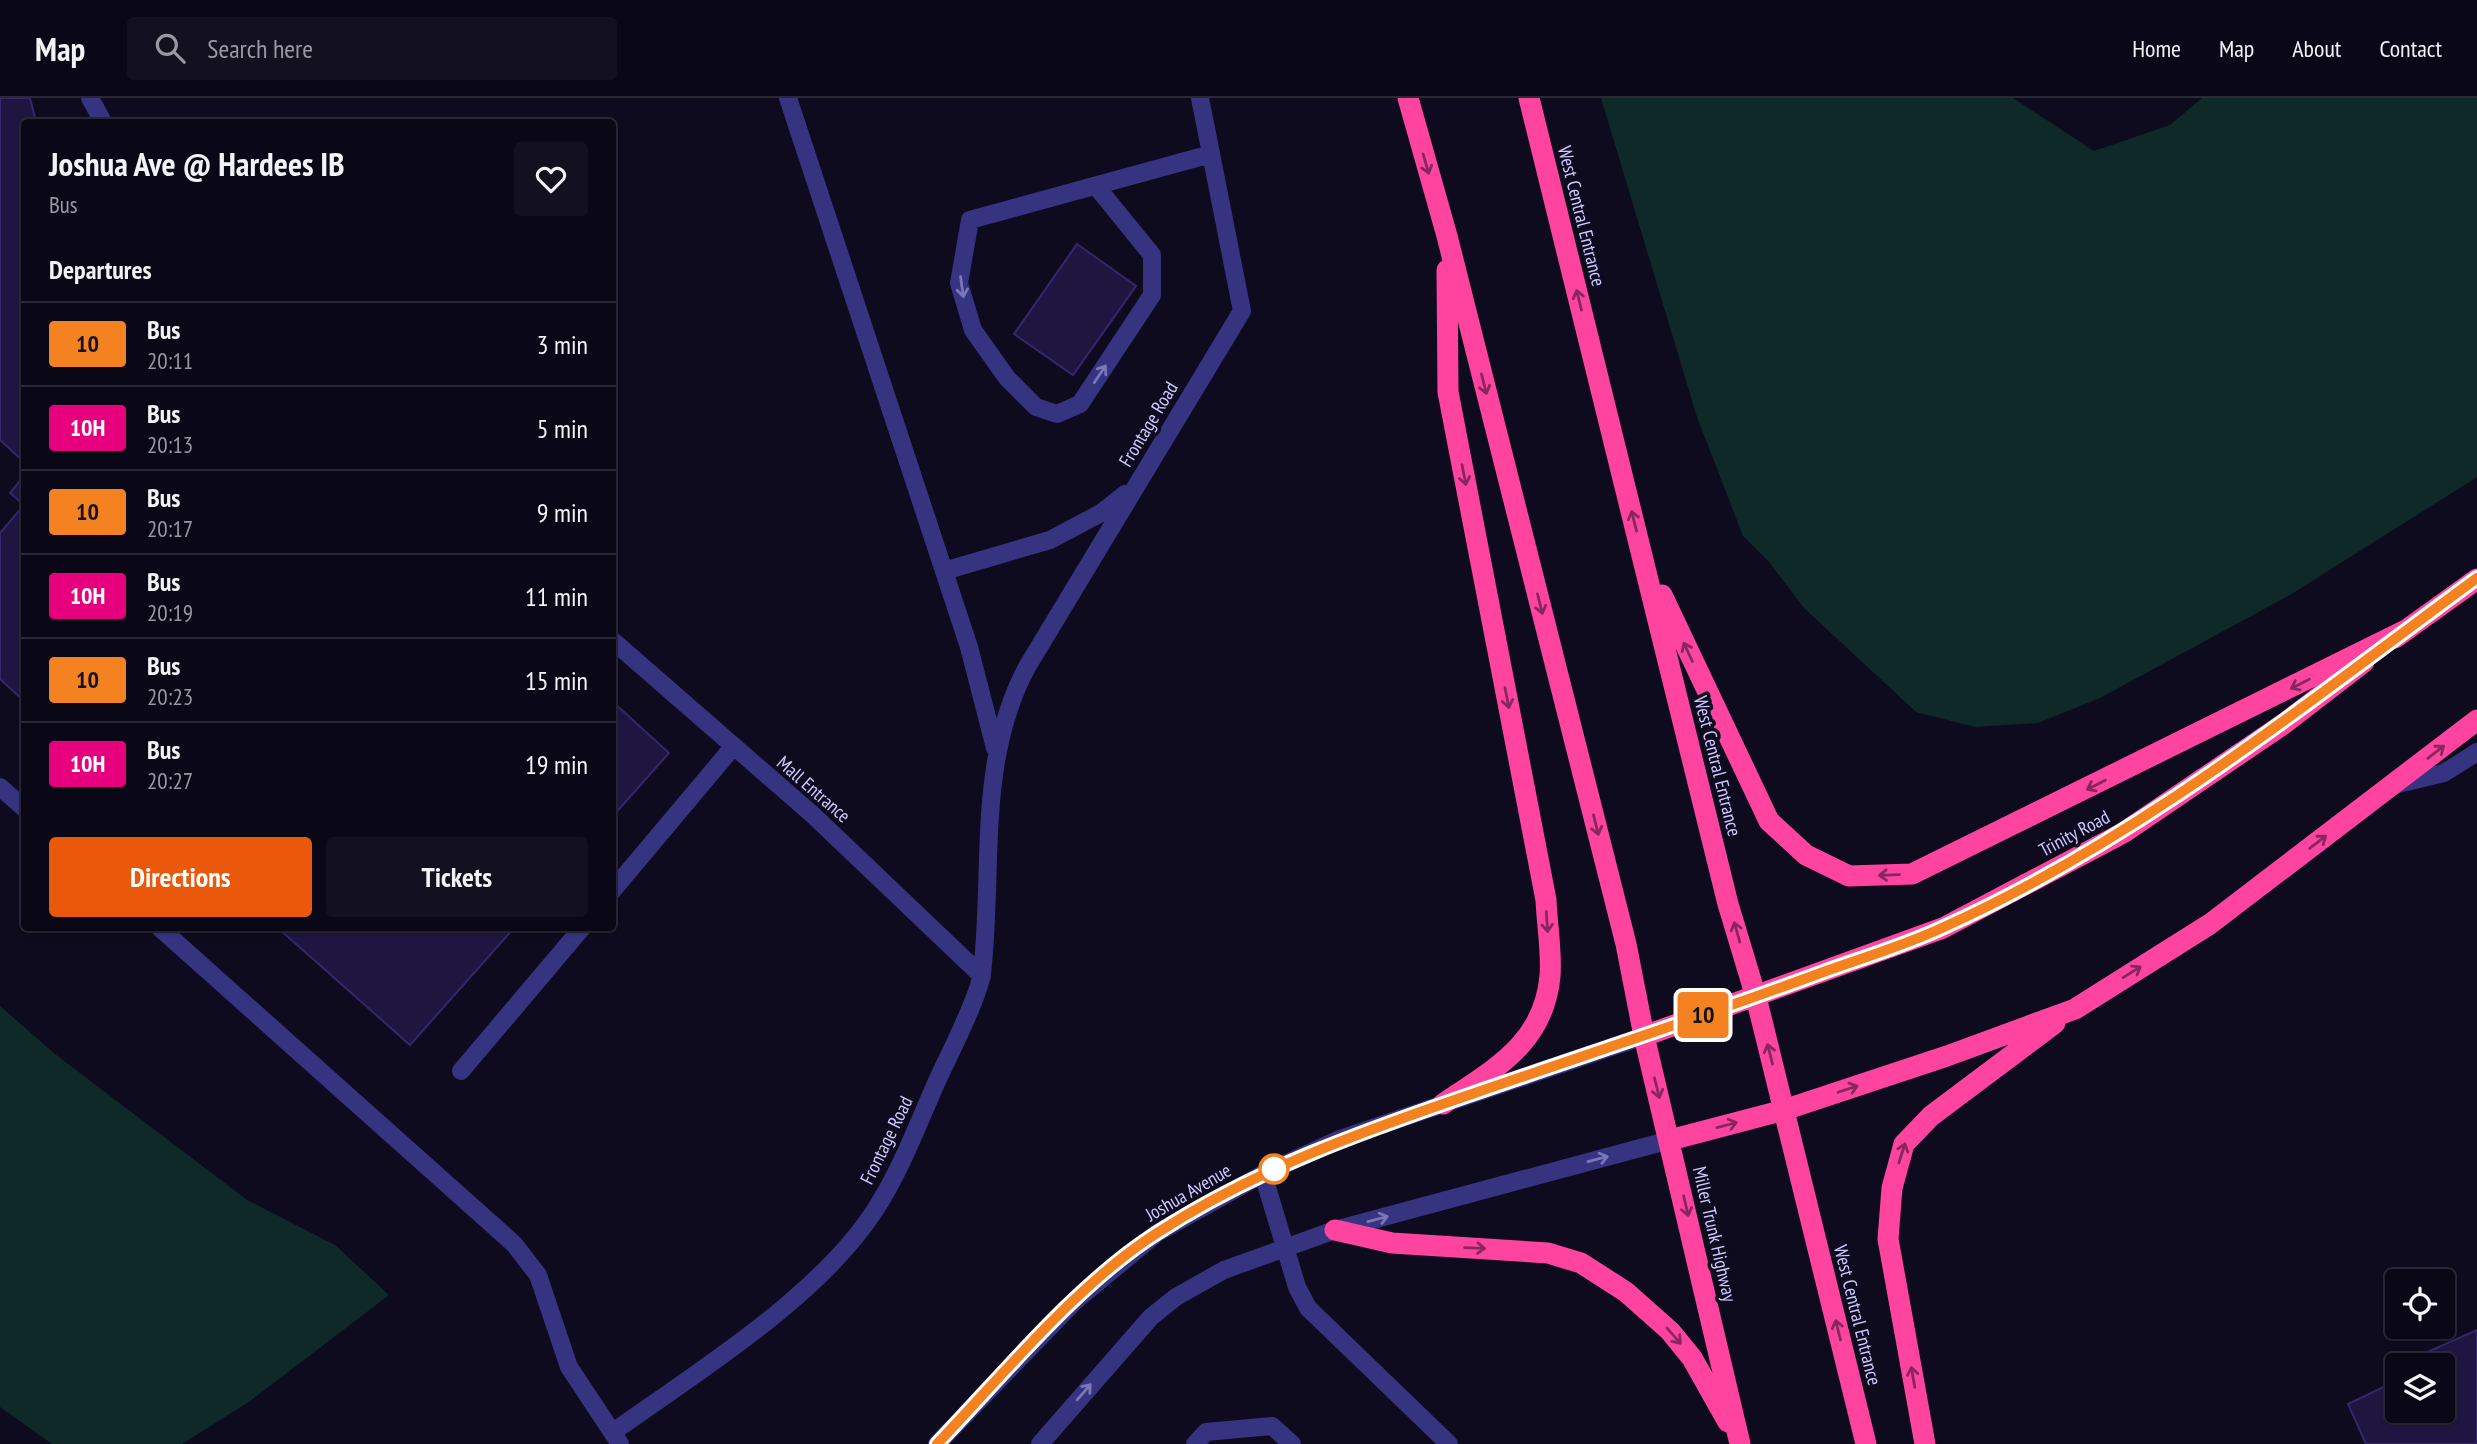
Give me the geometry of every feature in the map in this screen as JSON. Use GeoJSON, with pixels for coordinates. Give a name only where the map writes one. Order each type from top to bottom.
{"type":"FeatureCollection","features":[{"type":"Feature","properties":{"kind":"highway"},"geometry":{"type":"LineString","coordinates":[[1408,98],[1447,236],[1626,944],[1644,1035]]}},
{"type":"Feature","properties":{"kind":"highway","name":"West Central Entrance"},"geometry":{"type":"LineString","coordinates":[[1529,98],[1728,904],[1756,998],[1866,1444]]}},
{"type":"Feature","properties":{"kind":"highway"},"geometry":{"type":"LineString","coordinates":[[1443,1104],[1508,1059],[1532,1032],[1546,1007],[1550,974],[1546,900],[1448,392],[1447,236]]}},
{"type":"Feature","properties":{"kind":"highway"},"geometry":{"type":"LineString","coordinates":[[1641,552],[1769,821],[1806,855],[1849,876],[1912,874],[2404,631]]}},
{"type":"Feature","properties":{"kind":"highway","name":"Trinity Road"},"geometry":{"type":"LineString","coordinates":[[1644,1035],[1756,998],[1943,928],[2123,833],[2285,723],[2404,631],[2477,579]]}},
{"type":"Feature","properties":{"kind":"highway"},"geometry":{"type":"LineString","coordinates":[[1924,1444],[1888,1239],[1892,1188],[1904,1144],[1931,1116],[2075,1009],[2210,924],[2477,720]]}},
{"type":"Feature","properties":{"kind":"highway"},"geometry":{"type":"LineString","coordinates":[[1670,1140],[1784,1110],[1947,1056],[2075,1009]]}},
{"type":"Feature","properties":{"kind":"highway","name":"Miller Trunk Highway"},"geometry":{"type":"LineString","coordinates":[[1644,1035],[1740,1443]]}},
{"type":"Feature","properties":{"kind":"highway"},"geometry":{"type":"LineString","coordinates":[[1335,1230],[1392,1243],[1548,1253],[1587,1267],[1626,1292],[1670,1331],[1692,1358],[1740,1443]]}},
{"type":"Feature","properties":{"kind":"street"},"geometry":{"type":"LineString","coordinates":[[90,98],[101,119]]}},
{"type":"Feature","properties":{"kind":"street","name":"Frontage Road"},"geometry":{"type":"LineString","coordinates":[[788,98],[969,647],[996,752]]}},
{"type":"Feature","properties":{"kind":"street","name":"Frontage Road"},"geometry":{"type":"LineString","coordinates":[[616,1438],[800,1292],[859,1233],[895,1175],[982,976],[996,752],[1007,707],[1133,488],[1242,312],[1200,98]]}},
{"type":"Feature","properties":{"kind":"street"},"geometry":{"type":"LineString","coordinates":[[1096,187],[1152,255],[1152,295],[1080,404],[1057,414],[1036,407],[1007,378],[973,330],[959,283],[970,220],[1211,154]]}},
{"type":"Feature","properties":{"kind":"street"},"geometry":{"type":"LineString","coordinates":[[944,571],[1050,540],[1101,513],[1133,488]]}},
{"type":"Feature","properties":{"kind":"street","name":"Mall Entrance"},"geometry":{"type":"LineString","coordinates":[[616,644],[813,815],[982,976]]}},
{"type":"Feature","properties":{"kind":"street"},"geometry":{"type":"LineString","coordinates":[[616,886],[733,747]]}},
{"type":"Feature","properties":{"kind":"street"},"geometry":{"type":"LineString","coordinates":[[2394,785],[2444,773],[2477,752]]}},
{"type":"Feature","properties":{"kind":"street"},"geometry":{"type":"LineString","coordinates":[[0,787],[21,805]]}},
{"type":"Feature","properties":{"kind":"street"},"geometry":{"type":"LineString","coordinates":[[163,931],[514,1244],[538,1275],[569,1367],[616,1438],[632,1444]]}},
{"type":"Feature","properties":{"kind":"street"},"geometry":{"type":"LineString","coordinates":[[461,1071],[579,931]]}},
{"type":"Feature","properties":{"kind":"street","name":"Joshua Avenue"},"geometry":{"type":"LineString","coordinates":[[937,1444],[1075,1301],[1157,1233],[1263,1174],[1340,1139],[1644,1035]]}},
{"type":"Feature","properties":{"kind":"street"},"geometry":{"type":"LineString","coordinates":[[1040,1444],[1151,1317],[1206,1280],[1284,1246],[1335,1230],[1670,1140]]}},
{"type":"Feature","properties":{"kind":"street"},"geometry":{"type":"LineString","coordinates":[[1263,1174],[1297,1287],[1321,1323],[1449,1444]]}},
{"type":"Feature","properties":{"kind":"street"},"geometry":{"type":"LineString","coordinates":[[1195,1444],[1206,1432],[1272,1426],[1292,1444]]}},
{"type":"Feature","properties":{"kind":"green space"},"geometry":{"type":"Polygon","coordinates":[[[1601,98],[2013,98],[2094,151],[2170,125],[2202,98],[2477,98],[2477,477],[2290,595],[2100,698],[2038,723],[1975,727],[1916,712],[1804,608],[1769,562],[1743,536],[1697,417],[1601,98]]]}},
{"type":"Feature","properties":{"kind":"green space"},"geometry":{"type":"Polygon","coordinates":[[[0,1006],[55,1054],[247,1200],[335,1245],[389,1295],[250,1401],[182,1444],[52,1444],[0,1407],[0,1006]]]}},
{"type":"Feature","properties":{"kind":"building"},"geometry":{"type":"Polygon","coordinates":[[[0,98],[30,98],[35,119],[21,119],[21,459],[0,440],[0,98]]]}},
{"type":"Feature","properties":{"kind":"building"},"geometry":{"type":"Polygon","coordinates":[[[1077,244],[1136,286],[1073,375],[1014,334],[1077,244]]]}},
{"type":"Feature","properties":{"kind":"building"},"geometry":{"type":"Polygon","coordinates":[[[21,480],[21,502],[10,493],[21,480]]]}},
{"type":"Feature","properties":{"kind":"building"},"geometry":{"type":"Polygon","coordinates":[[[21,508],[21,698],[0,679],[0,533],[21,508]]]}},
{"type":"Feature","properties":{"kind":"building"},"geometry":{"type":"Polygon","coordinates":[[[616,705],[669,753],[616,813],[616,705]]]}},
{"type":"Feature","properties":{"kind":"building"},"geometry":{"type":"Polygon","coordinates":[[[281,931],[511,931],[410,1045],[281,931]]]}},
{"type":"Feature","properties":{"kind":"building"},"geometry":{"type":"Polygon","coordinates":[[[2477,1330],[2477,1444],[2366,1444],[2348,1404],[2385,1386],[2385,1423],[2455,1423],[2455,1353],[2425,1353],[2477,1330]]]}},
{"type":"Feature","properties":{"kind":"bus line","name":"10"},"geometry":{"type":"LineString","coordinates":[[937,1444],[1034,1342],[1106,1273],[1157,1233],[1214,1200],[1340,1139],[1756,998],[1943,928],[2123,833],[2285,723],[2477,578]]}}]}
